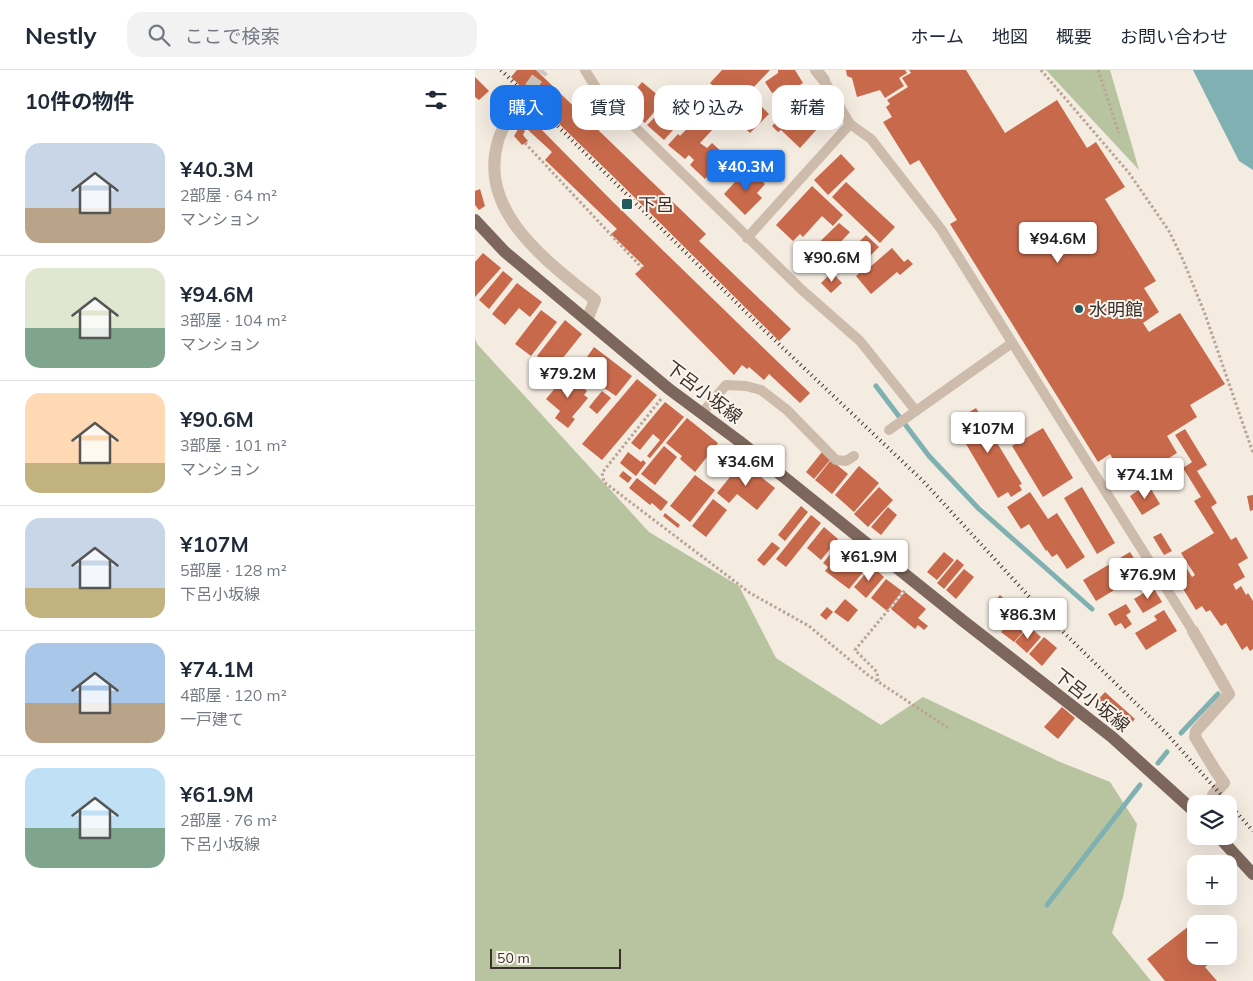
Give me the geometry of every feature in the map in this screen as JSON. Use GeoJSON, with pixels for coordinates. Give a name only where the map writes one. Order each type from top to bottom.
{"type":"FeatureCollection","features":[{"type":"Feature","properties":{"kind":"main road","name":"下呂小坂線"},"geometry":{"type":"LineString","coordinates":[[475,220],[505,252],[669,389],[790,481],[913,581],[1112,737],[1187,805]]}},
{"type":"Feature","properties":{"kind":"main road"},"geometry":{"type":"LineString","coordinates":[[1226,845],[1253,874]]}},
{"type":"Feature","properties":{"kind":"street"},"geometry":{"type":"LineString","coordinates":[[503,130],[498,141],[495,158],[494,176],[499,195],[515,226],[542,257],[595,300],[587,320]]}},
{"type":"Feature","properties":{"kind":"street"},"geometry":{"type":"LineString","coordinates":[[1193,631],[1229,694],[1196,732],[1195,737],[1215,770],[1225,782],[1213,795]]}},
{"type":"Feature","properties":{"kind":"lane"},"geometry":{"type":"LineString","coordinates":[[585,70],[598,91],[747,238],[860,341],[916,412]]}},
{"type":"Feature","properties":{"kind":"lane"},"geometry":{"type":"LineString","coordinates":[[820,75],[850,124],[871,139],[941,229],[1193,631]]}},
{"type":"Feature","properties":{"kind":"lane"},"geometry":{"type":"LineString","coordinates":[[747,238],[850,124]]}},
{"type":"Feature","properties":{"kind":"lane"},"geometry":{"type":"LineString","coordinates":[[889,430],[1012,343]]}},
{"type":"Feature","properties":{"kind":"lane"},"geometry":{"type":"LineString","coordinates":[[702,413],[726,385],[746,386],[761,390],[787,410],[836,460],[846,461],[854,456]]}},
{"type":"Feature","properties":{"kind":"path"},"geometry":{"type":"LineString","coordinates":[[1041,70],[1124,166],[1169,231],[1205,314],[1253,453]]}},
{"type":"Feature","properties":{"kind":"path"},"geometry":{"type":"LineString","coordinates":[[1098,70],[1119,133]]}},
{"type":"Feature","properties":{"kind":"path"},"geometry":{"type":"LineString","coordinates":[[525,143],[642,268]]}},
{"type":"Feature","properties":{"kind":"path"},"geometry":{"type":"LineString","coordinates":[[669,389],[602,473],[604,482],[750,593],[809,626],[878,682],[948,728]]}},
{"type":"Feature","properties":{"kind":"path"},"geometry":{"type":"LineString","coordinates":[[878,682],[877,672],[855,650],[913,581]]}},
{"type":"Feature","properties":{"kind":"green space"},"geometry":{"type":"Polygon","coordinates":[[[1046,70],[1110,70],[1139,170],[1046,70]]]}},
{"type":"Feature","properties":{"kind":"green space"},"geometry":{"type":"Polygon","coordinates":[[[475,339],[478,345],[649,532],[739,586],[776,658],[881,725],[923,697],[1060,762],[1110,782],[1137,824],[1123,897],[1112,933],[1151,981],[475,981],[475,339]]]}},
{"type":"Feature","properties":{"kind":"water"},"geometry":{"type":"Polygon","coordinates":[[[1193,70],[1253,70],[1253,170],[1239,161],[1193,70]]]}},
{"type":"Feature","properties":{"kind":"building"},"geometry":{"type":"Polygon","coordinates":[[[517,70],[536,70],[552,85],[519,85],[511,77],[517,70]]]}},
{"type":"Feature","properties":{"kind":"building"},"geometry":{"type":"Polygon","coordinates":[[[722,70],[770,70],[756,85],[712,85],[710,83],[722,70]]]}},
{"type":"Feature","properties":{"kind":"building"},"geometry":{"type":"Polygon","coordinates":[[[778,70],[795,70],[803,83],[800,85],[772,85],[772,93],[765,82],[778,73],[778,70]]]}},
{"type":"Feature","properties":{"kind":"building"},"geometry":{"type":"Polygon","coordinates":[[[846,70],[905,70],[907,73],[899,78],[904,86],[885,98],[880,90],[857,97],[852,78],[847,76],[846,70]]]}},
{"type":"Feature","properties":{"kind":"building"},"geometry":{"type":"Polygon","coordinates":[[[909,70],[966,70],[1005,133],[1057,100],[1087,148],[1096,142],[1125,187],[1105,199],[1156,281],[1144,288],[1159,312],[1143,323],[1149,332],[1180,313],[1225,384],[1190,405],[1197,417],[1167,436],[1177,453],[1128,484],[1110,454],[1098,462],[950,224],[957,220],[919,160],[910,165],[883,122],[892,117],[886,107],[890,104],[887,100],[908,87],[902,78],[911,73],[909,70]]]}},
{"type":"Feature","properties":{"kind":"building"},"geometry":{"type":"Polygon","coordinates":[[[475,77],[489,91],[479,100],[475,97],[475,77]]]}},
{"type":"Feature","properties":{"kind":"building"},"geometry":{"type":"Polygon","coordinates":[[[642,82],[654,92],[654,112],[645,123],[644,85],[640,85],[642,82]]]}},
{"type":"Feature","properties":{"kind":"building"},"geometry":{"type":"Polygon","coordinates":[[[562,95],[572,105],[572,130],[598,130],[706,234],[699,241],[791,329],[779,341],[562,127],[562,95]]]}},
{"type":"Feature","properties":{"kind":"building"},"geometry":{"type":"Polygon","coordinates":[[[762,107],[769,114],[762,121],[762,107]]]}},
{"type":"Feature","properties":{"kind":"building"},"geometry":{"type":"Polygon","coordinates":[[[654,118],[654,130],[673,130],[664,140],[647,125],[654,118]]]}},
{"type":"Feature","properties":{"kind":"building"},"geometry":{"type":"Polygon","coordinates":[[[518,130],[524,130],[523,135],[528,141],[522,145],[514,136],[518,130]]]}},
{"type":"Feature","properties":{"kind":"building"},"geometry":{"type":"Polygon","coordinates":[[[528,130],[542,130],[611,200],[810,393],[800,403],[769,374],[764,380],[749,367],[747,369],[742,365],[734,375],[635,274],[644,266],[611,234],[617,229],[545,160],[552,152],[528,130]]]}},
{"type":"Feature","properties":{"kind":"building"},"geometry":{"type":"Polygon","coordinates":[[[686,130],[712,130],[700,143],[707,148],[712,143],[734,163],[725,172],[718,165],[705,179],[690,165],[694,160],[689,155],[685,159],[668,145],[678,134],[680,136],[686,130]]]}},
{"type":"Feature","properties":{"kind":"building"},"geometry":{"type":"Polygon","coordinates":[[[781,130],[816,130],[800,148],[781,130]]]}},
{"type":"Feature","properties":{"kind":"building"},"geometry":{"type":"Polygon","coordinates":[[[841,154],[855,169],[828,195],[814,180],[841,154]]]}},
{"type":"Feature","properties":{"kind":"building"},"geometry":{"type":"Polygon","coordinates":[[[748,168],[765,184],[757,193],[762,198],[745,215],[724,194],[748,168]]]}},
{"type":"Feature","properties":{"kind":"building"},"geometry":{"type":"Polygon","coordinates":[[[846,182],[895,227],[880,243],[832,197],[846,182]]]}},
{"type":"Feature","properties":{"kind":"building"},"geometry":{"type":"Polygon","coordinates":[[[812,186],[843,215],[833,226],[822,216],[803,237],[800,234],[793,241],[776,225],[812,186]]]}},
{"type":"Feature","properties":{"kind":"building"},"geometry":{"type":"Polygon","coordinates":[[[480,189],[485,206],[479,210],[475,205],[475,191],[480,189]]]}},
{"type":"Feature","properties":{"kind":"building"},"geometry":{"type":"Polygon","coordinates":[[[839,223],[850,232],[812,273],[801,260],[839,223]]]}},
{"type":"Feature","properties":{"kind":"building"},"geometry":{"type":"Polygon","coordinates":[[[866,235],[879,247],[858,268],[845,256],[866,235]]]}},
{"type":"Feature","properties":{"kind":"building"},"geometry":{"type":"Polygon","coordinates":[[[892,248],[904,262],[908,259],[913,264],[900,275],[897,272],[871,294],[856,276],[892,248]]]}},
{"type":"Feature","properties":{"kind":"building"},"geometry":{"type":"Polygon","coordinates":[[[483,253],[501,268],[475,297],[475,262],[483,253]]]}},
{"type":"Feature","properties":{"kind":"building"},"geometry":{"type":"Polygon","coordinates":[[[503,271],[513,279],[489,309],[479,300],[503,271]]]}},
{"type":"Feature","properties":{"kind":"building"},"geometry":{"type":"Polygon","coordinates":[[[832,272],[842,283],[831,293],[821,283],[832,272]]]}},
{"type":"Feature","properties":{"kind":"building"},"geometry":{"type":"Polygon","coordinates":[[[517,283],[542,302],[530,317],[519,308],[505,325],[492,314],[517,283]]]}},
{"type":"Feature","properties":{"kind":"building"},"geometry":{"type":"Polygon","coordinates":[[[541,310],[557,322],[531,356],[515,344],[541,310]]]}},
{"type":"Feature","properties":{"kind":"building"},"geometry":{"type":"Polygon","coordinates":[[[565,320],[582,334],[554,369],[537,356],[565,320]]]}},
{"type":"Feature","properties":{"kind":"building"},"geometry":{"type":"Polygon","coordinates":[[[594,347],[632,376],[616,396],[601,386],[599,389],[587,380],[590,376],[586,373],[589,369],[582,364],[594,347]]]}},
{"type":"Feature","properties":{"kind":"building"},"geometry":{"type":"Polygon","coordinates":[[[568,373],[587,391],[584,395],[588,398],[572,417],[575,419],[568,428],[555,418],[560,411],[546,399],[568,373]]]}},
{"type":"Feature","properties":{"kind":"building"},"geometry":{"type":"Polygon","coordinates":[[[637,379],[657,395],[602,460],[582,444],[637,379]]]}},
{"type":"Feature","properties":{"kind":"building"},"geometry":{"type":"Polygon","coordinates":[[[602,391],[611,398],[597,414],[589,407],[602,391]]]}},
{"type":"Feature","properties":{"kind":"building"},"geometry":{"type":"Polygon","coordinates":[[[665,402],[684,417],[650,458],[647,456],[660,440],[653,434],[640,450],[631,443],[665,402]]]}},
{"type":"Feature","properties":{"kind":"building"},"geometry":{"type":"Polygon","coordinates":[[[976,408],[1022,484],[1019,485],[1022,490],[1011,497],[1008,492],[998,498],[953,422],[976,408]]]}},
{"type":"Feature","properties":{"kind":"building"},"geometry":{"type":"Polygon","coordinates":[[[687,418],[718,443],[695,472],[680,459],[682,456],[666,443],[687,418]]]}},
{"type":"Feature","properties":{"kind":"building"},"geometry":{"type":"Polygon","coordinates":[[[1043,428],[1073,478],[1043,497],[1012,446],[1043,428]]]}},
{"type":"Feature","properties":{"kind":"building"},"geometry":{"type":"Polygon","coordinates":[[[1185,429],[1207,465],[1197,471],[1217,503],[1211,507],[1231,540],[1236,537],[1248,558],[1238,564],[1245,577],[1233,584],[1236,590],[1241,586],[1246,595],[1248,593],[1253,601],[1253,649],[1250,651],[1247,646],[1242,650],[1226,623],[1221,626],[1210,610],[1206,612],[1202,606],[1196,610],[1172,571],[1184,564],[1192,577],[1195,575],[1181,553],[1214,533],[1194,501],[1201,497],[1183,468],[1192,462],[1175,435],[1185,429]]]}},
{"type":"Feature","properties":{"kind":"building"},"geometry":{"type":"Polygon","coordinates":[[[664,446],[677,457],[655,485],[641,474],[664,446]]]}},
{"type":"Feature","properties":{"kind":"building"},"geometry":{"type":"Polygon","coordinates":[[[628,452],[641,462],[643,460],[646,463],[636,476],[620,463],[628,452]]]}},
{"type":"Feature","properties":{"kind":"building"},"geometry":{"type":"Polygon","coordinates":[[[822,452],[831,459],[814,479],[806,472],[822,452]]]}},
{"type":"Feature","properties":{"kind":"building"},"geometry":{"type":"Polygon","coordinates":[[[831,460],[848,474],[832,494],[815,480],[831,460]]]}},
{"type":"Feature","properties":{"kind":"building"},"geometry":{"type":"Polygon","coordinates":[[[742,462],[775,488],[757,510],[737,494],[729,503],[717,493],[742,462]]]}},
{"type":"Feature","properties":{"kind":"building"},"geometry":{"type":"Polygon","coordinates":[[[859,466],[879,483],[854,512],[835,495],[859,466]]]}},
{"type":"Feature","properties":{"kind":"building"},"geometry":{"type":"Polygon","coordinates":[[[623,471],[632,478],[628,483],[619,476],[623,471]]]}},
{"type":"Feature","properties":{"kind":"building"},"geometry":{"type":"Polygon","coordinates":[[[695,475],[715,490],[690,522],[670,506],[695,475]]]}},
{"type":"Feature","properties":{"kind":"building"},"geometry":{"type":"Polygon","coordinates":[[[637,478],[668,502],[661,511],[652,503],[650,505],[629,488],[637,478]]]}},
{"type":"Feature","properties":{"kind":"building"},"geometry":{"type":"Polygon","coordinates":[[[1148,484],[1160,504],[1142,515],[1130,496],[1148,484]]]}},
{"type":"Feature","properties":{"kind":"building"},"geometry":{"type":"Polygon","coordinates":[[[879,487],[893,500],[868,527],[854,514],[879,487]]]}},
{"type":"Feature","properties":{"kind":"building"},"geometry":{"type":"Polygon","coordinates":[[[1082,487],[1115,543],[1097,554],[1064,498],[1082,487]]]}},
{"type":"Feature","properties":{"kind":"building"},"geometry":{"type":"Polygon","coordinates":[[[1030,492],[1048,519],[1057,513],[1085,557],[1067,569],[1057,554],[1052,557],[1046,551],[1029,524],[1021,529],[1007,507],[1030,492]]]}},
{"type":"Feature","properties":{"kind":"building"},"geometry":{"type":"Polygon","coordinates":[[[1253,495],[1253,510],[1250,511],[1247,496],[1253,495]]]}},
{"type":"Feature","properties":{"kind":"building"},"geometry":{"type":"Polygon","coordinates":[[[713,499],[727,510],[706,537],[692,526],[713,499]]]}},
{"type":"Feature","properties":{"kind":"building"},"geometry":{"type":"Polygon","coordinates":[[[801,506],[808,512],[785,541],[778,535],[801,506]]]}},
{"type":"Feature","properties":{"kind":"building"},"geometry":{"type":"Polygon","coordinates":[[[888,507],[897,515],[881,535],[871,527],[888,507]]]}},
{"type":"Feature","properties":{"kind":"building"},"geometry":{"type":"Polygon","coordinates":[[[665,513],[680,525],[678,528],[663,516],[665,513]]]}},
{"type":"Feature","properties":{"kind":"building"},"geometry":{"type":"Polygon","coordinates":[[[811,515],[821,523],[786,567],[776,559],[811,515]]]}},
{"type":"Feature","properties":{"kind":"building"},"geometry":{"type":"Polygon","coordinates":[[[824,527],[838,539],[821,560],[807,548],[824,527]]]}},
{"type":"Feature","properties":{"kind":"building"},"geometry":{"type":"Polygon","coordinates":[[[1161,533],[1172,551],[1164,555],[1153,537],[1161,533]]]}},
{"type":"Feature","properties":{"kind":"building"},"geometry":{"type":"Polygon","coordinates":[[[841,541],[870,564],[849,589],[825,571],[828,567],[823,563],[841,541]]]}},
{"type":"Feature","properties":{"kind":"building"},"geometry":{"type":"Polygon","coordinates":[[[772,542],[780,548],[764,566],[757,560],[772,542]]]}},
{"type":"Feature","properties":{"kind":"building"},"geometry":{"type":"Polygon","coordinates":[[[944,552],[954,560],[937,580],[927,572],[944,552]]]}},
{"type":"Feature","properties":{"kind":"building"},"geometry":{"type":"Polygon","coordinates":[[[1130,552],[1143,573],[1096,601],[1083,580],[1130,552]]]}},
{"type":"Feature","properties":{"kind":"building"},"geometry":{"type":"Polygon","coordinates":[[[957,559],[964,565],[944,589],[937,583],[957,559]]]}},
{"type":"Feature","properties":{"kind":"building"},"geometry":{"type":"Polygon","coordinates":[[[872,566],[884,577],[866,598],[854,587],[872,566]]]}},
{"type":"Feature","properties":{"kind":"building"},"geometry":{"type":"Polygon","coordinates":[[[964,569],[974,577],[956,599],[946,590],[964,569]]]}},
{"type":"Feature","properties":{"kind":"building"},"geometry":{"type":"Polygon","coordinates":[[[886,579],[902,591],[887,611],[871,598],[886,579]]]}},
{"type":"Feature","properties":{"kind":"building"},"geometry":{"type":"Polygon","coordinates":[[[1153,587],[1162,602],[1143,613],[1134,599],[1153,587]]]}},
{"type":"Feature","properties":{"kind":"building"},"geometry":{"type":"Polygon","coordinates":[[[905,592],[926,609],[918,618],[928,626],[924,630],[918,625],[915,629],[891,609],[905,592]]]}},
{"type":"Feature","properties":{"kind":"building"},"geometry":{"type":"Polygon","coordinates":[[[1000,595],[1017,610],[1008,620],[991,605],[1000,595]]]}},
{"type":"Feature","properties":{"kind":"building"},"geometry":{"type":"Polygon","coordinates":[[[845,599],[858,610],[848,622],[834,612],[845,599]]]}},
{"type":"Feature","properties":{"kind":"building"},"geometry":{"type":"Polygon","coordinates":[[[1126,604],[1131,612],[1126,615],[1132,624],[1125,629],[1121,623],[1115,626],[1108,614],[1126,604]]]}},
{"type":"Feature","properties":{"kind":"building"},"geometry":{"type":"Polygon","coordinates":[[[827,607],[833,612],[826,620],[820,615],[827,607]]]}},
{"type":"Feature","properties":{"kind":"building"},"geometry":{"type":"Polygon","coordinates":[[[1164,610],[1177,631],[1146,650],[1135,633],[1157,620],[1154,616],[1164,610]]]}},
{"type":"Feature","properties":{"kind":"building"},"geometry":{"type":"Polygon","coordinates":[[[1015,616],[1028,626],[1014,642],[1001,632],[1015,616]]]}},
{"type":"Feature","properties":{"kind":"building"},"geometry":{"type":"Polygon","coordinates":[[[1029,626],[1041,637],[1027,653],[1015,642],[1029,626]]]}},
{"type":"Feature","properties":{"kind":"building"},"geometry":{"type":"Polygon","coordinates":[[[1044,637],[1057,648],[1042,666],[1029,654],[1044,637]]]}},
{"type":"Feature","properties":{"kind":"building"},"geometry":{"type":"Polygon","coordinates":[[[1105,692],[1135,719],[1124,731],[1094,704],[1105,692]]]}},
{"type":"Feature","properties":{"kind":"building"},"geometry":{"type":"Polygon","coordinates":[[[1062,707],[1075,718],[1058,739],[1044,727],[1062,707]]]}},
{"type":"Feature","properties":{"kind":"building"},"geometry":{"type":"Polygon","coordinates":[[[1187,928],[1187,965],[1207,965],[1205,967],[1217,981],[1165,981],[1147,959],[1187,928]]]}},
{"type":"Feature","properties":{"kind":"waterway"},"geometry":{"type":"LineString","coordinates":[[876,386],[929,456],[979,509],[1092,609]]}},
{"type":"Feature","properties":{"kind":"waterway"},"geometry":{"type":"LineString","coordinates":[[1181,733],[1218,694]]}},
{"type":"Feature","properties":{"kind":"waterway"},"geometry":{"type":"LineString","coordinates":[[1158,763],[1167,752]]}},
{"type":"Feature","properties":{"kind":"waterway"},"geometry":{"type":"LineString","coordinates":[[1047,905],[1140,785]]}},
{"type":"Feature","properties":{"kind":"tunnel"},"geometry":{"type":"LineString","coordinates":[[532,85],[543,70]]}},
{"type":"Feature","properties":{"kind":"railway"},"geometry":{"type":"LineString","coordinates":[[501,70],[764,330],[923,481],[1046,615],[1167,734],[1253,831]]}},
{"type":"Feature","properties":{"kind":"place","name":"下呂"},"geometry":{"type":"Point","coordinates":[627,204]}},
{"type":"Feature","properties":{"kind":"place","name":"水明館"},"geometry":{"type":"Point","coordinates":[1079,309]}}]}
